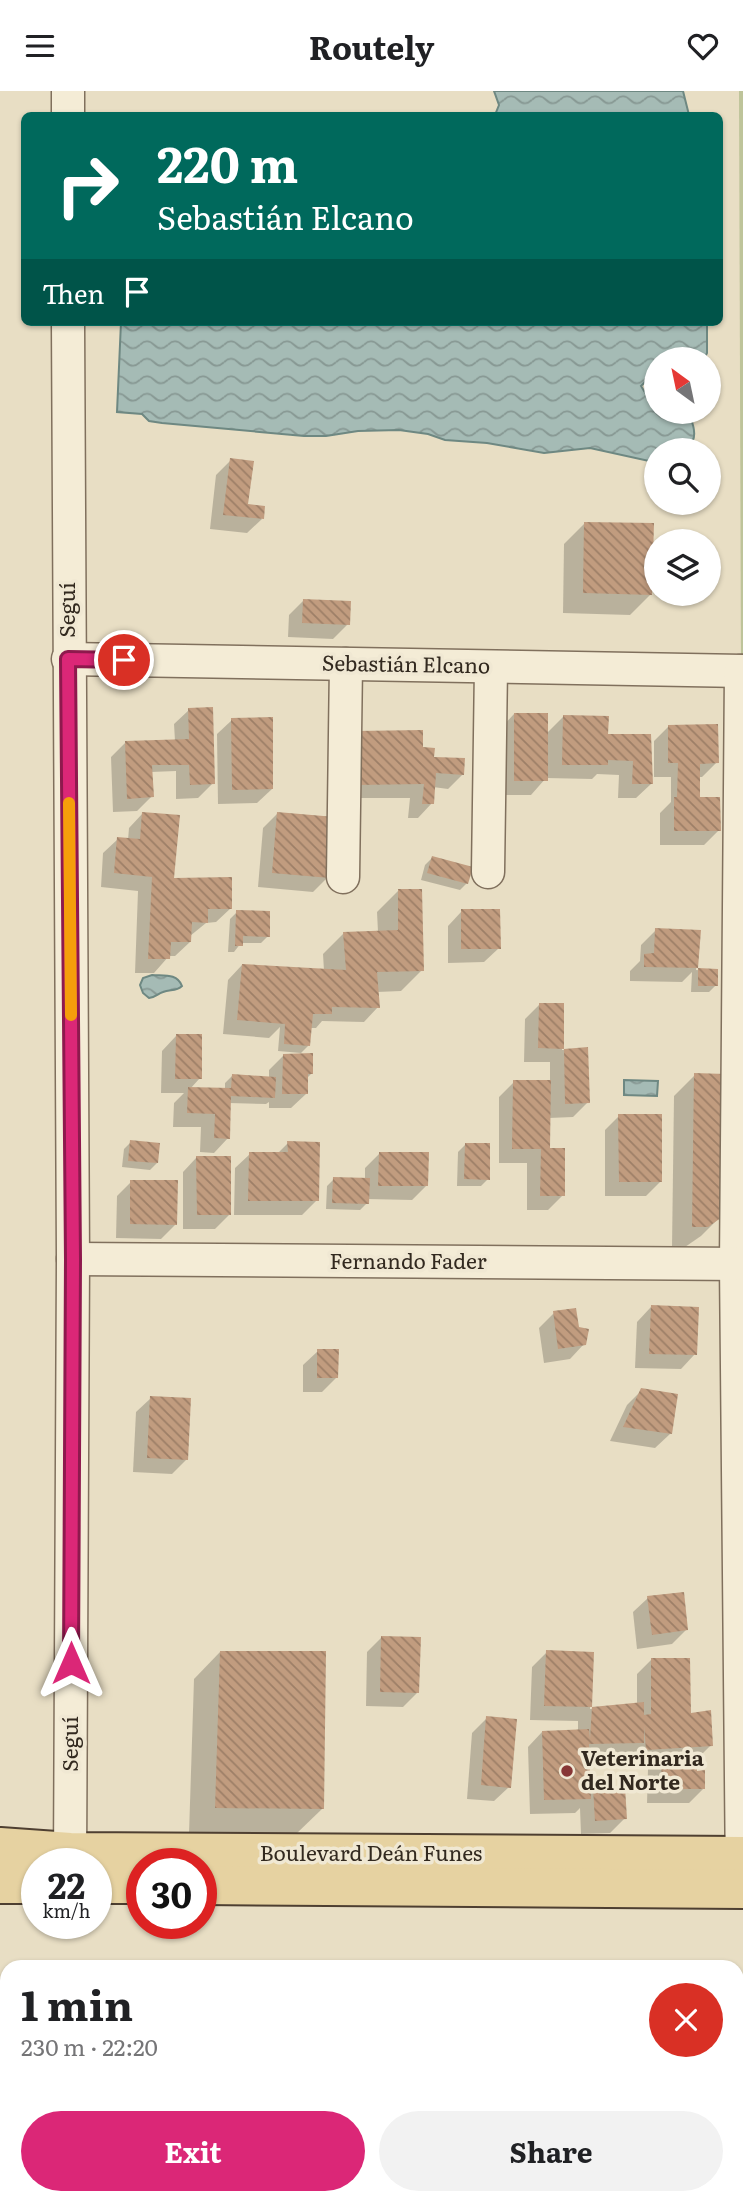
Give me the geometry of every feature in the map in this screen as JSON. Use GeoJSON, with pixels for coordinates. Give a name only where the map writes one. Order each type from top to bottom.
{"type":"FeatureCollection","features":[{"type":"Feature","properties":{"kind":"main road","name":"Boulevard Deán Funes"},"geometry":{"type":"LineString","coordinates":[[0,1847],[21,1850]]}},
{"type":"Feature","properties":{"kind":"main road","name":"Boulevard Deán Funes"},"geometry":{"type":"LineString","coordinates":[[112,1859],[742,1873]]}},
{"type":"Feature","properties":{"kind":"main road","name":"Boulevard Deán Funes"},"geometry":{"type":"LineString","coordinates":[[217,1885],[742,1873]]}},
{"type":"Feature","properties":{"kind":"main road"},"geometry":{"type":"LineString","coordinates":[[0,1884],[21,1884]]}},
{"type":"Feature","properties":{"kind":"street"},"geometry":{"type":"LineString","coordinates":[[68,91],[68,112]]}},
{"type":"Feature","properties":{"kind":"street","name":"Seguí"},"geometry":{"type":"LineString","coordinates":[[68,326],[73,1259],[70,1848]]}},
{"type":"Feature","properties":{"kind":"street","name":"Sebastián Elcano"},"geometry":{"type":"LineString","coordinates":[[68,659],[742,671]]}},
{"type":"Feature","properties":{"kind":"street"},"geometry":{"type":"LineString","coordinates":[[343,877],[346,664]]}},
{"type":"Feature","properties":{"kind":"street"},"geometry":{"type":"LineString","coordinates":[[488,872],[491,667]]}},
{"type":"Feature","properties":{"kind":"street"},"geometry":{"type":"LineString","coordinates":[[742,671],[739,1264],[742,1873]]}},
{"type":"Feature","properties":{"kind":"street","name":"Fernando Fader"},"geometry":{"type":"LineString","coordinates":[[73,1259],[739,1264]]}},
{"type":"Feature","properties":{"kind":"green space"},"geometry":{"type":"Polygon","coordinates":[[[739,91],[743,91],[743,671],[741,671],[739,91]]]}},
{"type":"Feature","properties":{"kind":"water"},"geometry":{"type":"Polygon","coordinates":[[[494,91],[683,91],[688,112],[496,112],[499,105],[494,91]]]}},
{"type":"Feature","properties":{"kind":"water"},"geometry":{"type":"Polygon","coordinates":[[[121,326],[707,326],[707,347],[644,347],[644,383],[641,386],[644,391],[644,424],[692,424],[694,437],[644,438],[644,460],[590,448],[544,453],[487,443],[445,440],[428,434],[399,430],[304,436],[162,423],[149,421],[142,414],[117,412],[121,326]]]}},
{"type":"Feature","properties":{"kind":"water"},"geometry":{"type":"Polygon","coordinates":[[[152,975],[173,977],[182,986],[149,998],[140,985],[143,978],[152,975]]]}},
{"type":"Feature","properties":{"kind":"water"},"geometry":{"type":"Polygon","coordinates":[[[624,1080],[658,1081],[657,1096],[624,1095],[624,1080]]]}},
{"type":"Feature","properties":{"kind":"building"},"geometry":{"type":"Polygon","coordinates":[[[230,458],[254,461],[248,504],[265,506],[264,519],[223,515],[230,458]]]}},
{"type":"Feature","properties":{"kind":"building"},"geometry":{"type":"Polygon","coordinates":[[[584,522],[654,523],[654,529],[644,529],[644,595],[583,593],[584,522]]]}},
{"type":"Feature","properties":{"kind":"building"},"geometry":{"type":"Polygon","coordinates":[[[303,599],[351,601],[350,625],[302,623],[303,599]]]}},
{"type":"Feature","properties":{"kind":"building"},"geometry":{"type":"Polygon","coordinates":[[[213,707],[215,784],[190,785],[189,765],[152,765],[154,797],[127,799],[125,741],[189,739],[188,708],[213,707]]]}},
{"type":"Feature","properties":{"kind":"building"},"geometry":{"type":"Polygon","coordinates":[[[514,713],[548,713],[548,781],[514,781],[514,713]]]}},
{"type":"Feature","properties":{"kind":"building"},"geometry":{"type":"Polygon","coordinates":[[[563,715],[609,716],[608,734],[651,734],[653,784],[632,784],[633,761],[608,760],[608,765],[562,765],[563,715]]]}},
{"type":"Feature","properties":{"kind":"building"},"geometry":{"type":"Polygon","coordinates":[[[273,717],[273,789],[232,790],[231,718],[273,717]]]}},
{"type":"Feature","properties":{"kind":"building"},"geometry":{"type":"Polygon","coordinates":[[[718,724],[719,763],[700,764],[700,797],[720,797],[721,831],[674,831],[678,763],[668,763],[668,725],[718,724]]]}},
{"type":"Feature","properties":{"kind":"building"},"geometry":{"type":"Polygon","coordinates":[[[423,730],[423,747],[435,748],[434,757],[465,758],[464,775],[436,773],[434,804],[422,804],[424,784],[357,785],[356,731],[423,730]]]}},
{"type":"Feature","properties":{"kind":"building"},"geometry":{"type":"Polygon","coordinates":[[[142,812],[180,815],[174,878],[232,877],[232,909],[208,909],[208,923],[192,922],[191,942],[171,942],[170,959],[148,959],[152,877],[114,873],[117,837],[140,839],[142,812]]]}},
{"type":"Feature","properties":{"kind":"building"},"geometry":{"type":"Polygon","coordinates":[[[277,812],[335,817],[330,878],[272,873],[277,812]]]}},
{"type":"Feature","properties":{"kind":"building"},"geometry":{"type":"Polygon","coordinates":[[[432,856],[473,867],[468,884],[427,873],[432,856]]]}},
{"type":"Feature","properties":{"kind":"building"},"geometry":{"type":"Polygon","coordinates":[[[398,889],[422,889],[424,971],[377,972],[380,1008],[332,1007],[332,1014],[313,1014],[310,1046],[284,1044],[285,1024],[237,1020],[242,964],[346,970],[343,932],[398,930],[398,889]]]}},
{"type":"Feature","properties":{"kind":"building"},"geometry":{"type":"Polygon","coordinates":[[[461,909],[500,909],[501,949],[461,949],[461,909]]]}},
{"type":"Feature","properties":{"kind":"building"},"geometry":{"type":"Polygon","coordinates":[[[236,910],[270,911],[270,937],[243,936],[243,946],[235,946],[236,910]]]}},
{"type":"Feature","properties":{"kind":"building"},"geometry":{"type":"Polygon","coordinates":[[[655,928],[701,930],[698,968],[644,967],[644,954],[654,953],[655,928]]]}},
{"type":"Feature","properties":{"kind":"building"},"geometry":{"type":"Polygon","coordinates":[[[698,968],[718,969],[718,986],[698,986],[698,968]]]}},
{"type":"Feature","properties":{"kind":"building"},"geometry":{"type":"Polygon","coordinates":[[[539,1003],[564,1003],[564,1049],[538,1048],[539,1003]]]}},
{"type":"Feature","properties":{"kind":"building"},"geometry":{"type":"Polygon","coordinates":[[[176,1034],[202,1034],[202,1079],[175,1079],[176,1034]]]}},
{"type":"Feature","properties":{"kind":"building"},"geometry":{"type":"Polygon","coordinates":[[[588,1047],[590,1103],[565,1104],[564,1049],[588,1047]]]}},
{"type":"Feature","properties":{"kind":"building"},"geometry":{"type":"Polygon","coordinates":[[[313,1053],[313,1074],[308,1074],[308,1094],[282,1094],[283,1054],[313,1053]]]}},
{"type":"Feature","properties":{"kind":"building"},"geometry":{"type":"Polygon","coordinates":[[[694,1073],[726,1074],[725,1215],[708,1227],[692,1227],[694,1073]]]}},
{"type":"Feature","properties":{"kind":"building"},"geometry":{"type":"Polygon","coordinates":[[[232,1074],[276,1077],[275,1098],[231,1096],[230,1139],[214,1138],[215,1114],[187,1113],[188,1087],[231,1088],[232,1074]]]}},
{"type":"Feature","properties":{"kind":"building"},"geometry":{"type":"Polygon","coordinates":[[[513,1080],[551,1080],[550,1148],[565,1148],[565,1196],[540,1196],[541,1149],[512,1149],[513,1080]]]}},
{"type":"Feature","properties":{"kind":"building"},"geometry":{"type":"Polygon","coordinates":[[[618,1114],[662,1114],[662,1182],[619,1182],[618,1114]]]}},
{"type":"Feature","properties":{"kind":"building"},"geometry":{"type":"Polygon","coordinates":[[[130,1140],[160,1143],[158,1163],[128,1161],[130,1140]]]}},
{"type":"Feature","properties":{"kind":"building"},"geometry":{"type":"Polygon","coordinates":[[[287,1141],[320,1142],[319,1201],[248,1201],[249,1152],[288,1152],[287,1141]]]}},
{"type":"Feature","properties":{"kind":"building"},"geometry":{"type":"Polygon","coordinates":[[[465,1143],[490,1143],[490,1180],[464,1179],[465,1143]]]}},
{"type":"Feature","properties":{"kind":"building"},"geometry":{"type":"Polygon","coordinates":[[[379,1152],[429,1152],[428,1186],[378,1186],[379,1152]]]}},
{"type":"Feature","properties":{"kind":"building"},"geometry":{"type":"Polygon","coordinates":[[[196,1156],[231,1156],[231,1215],[197,1215],[196,1156]]]}},
{"type":"Feature","properties":{"kind":"building"},"geometry":{"type":"Polygon","coordinates":[[[333,1177],[370,1178],[369,1204],[332,1203],[333,1177]]]}},
{"type":"Feature","properties":{"kind":"building"},"geometry":{"type":"Polygon","coordinates":[[[130,1180],[178,1180],[177,1225],[130,1224],[130,1180]]]}},
{"type":"Feature","properties":{"kind":"building"},"geometry":{"type":"Polygon","coordinates":[[[651,1305],[699,1307],[697,1355],[649,1354],[651,1305]]]}},
{"type":"Feature","properties":{"kind":"building"},"geometry":{"type":"Polygon","coordinates":[[[576,1308],[579,1327],[589,1329],[586,1345],[558,1349],[553,1311],[576,1308]]]}},
{"type":"Feature","properties":{"kind":"building"},"geometry":{"type":"Polygon","coordinates":[[[317,1349],[339,1349],[338,1378],[317,1378],[317,1349]]]}},
{"type":"Feature","properties":{"kind":"building"},"geometry":{"type":"Polygon","coordinates":[[[641,1388],[678,1394],[672,1434],[623,1427],[641,1388]]]}},
{"type":"Feature","properties":{"kind":"building"},"geometry":{"type":"Polygon","coordinates":[[[150,1396],[191,1398],[188,1460],[147,1458],[150,1396]]]}},
{"type":"Feature","properties":{"kind":"building"},"geometry":{"type":"Polygon","coordinates":[[[684,1592],[688,1630],[652,1635],[647,1596],[684,1592]]]}},
{"type":"Feature","properties":{"kind":"building"},"geometry":{"type":"Polygon","coordinates":[[[381,1636],[421,1637],[419,1693],[380,1692],[381,1636]]]}},
{"type":"Feature","properties":{"kind":"building"},"geometry":{"type":"Polygon","coordinates":[[[546,1650],[594,1652],[592,1707],[544,1706],[546,1650]]]}},
{"type":"Feature","properties":{"kind":"building"},"geometry":{"type":"Polygon","coordinates":[[[220,1651],[326,1651],[324,1809],[215,1808],[220,1651]]]}},
{"type":"Feature","properties":{"kind":"building"},"geometry":{"type":"Polygon","coordinates":[[[651,1658],[690,1658],[691,1713],[711,1710],[713,1746],[646,1750],[644,1726],[644,1743],[589,1744],[591,1799],[544,1800],[542,1731],[589,1729],[590,1739],[592,1707],[644,1702],[644,1715],[651,1714],[651,1658]]]}},
{"type":"Feature","properties":{"kind":"building"},"geometry":{"type":"Polygon","coordinates":[[[486,1716],[517,1719],[511,1788],[481,1785],[486,1716]]]}},
{"type":"Feature","properties":{"kind":"building"},"geometry":{"type":"Polygon","coordinates":[[[662,1752],[696,1753],[697,1771],[705,1770],[705,1789],[661,1789],[662,1752]]]}},
{"type":"Feature","properties":{"kind":"building"},"geometry":{"type":"Polygon","coordinates":[[[625,1787],[627,1819],[595,1821],[593,1788],[625,1787]]]}},
{"type":"Feature","properties":{"kind":"slow traffic"},"geometry":{"type":"LineString","coordinates":[[69,803],[71,1015]]}},
{"type":"Feature","properties":{"kind":"place","name":"Veterinaria del Norte"},"geometry":{"type":"Point","coordinates":[567,1771]}},
{"type":"Feature","properties":{"kind":"route"},"geometry":{"type":"LineString","coordinates":[[71,1663],[73,1259],[68,659],[124,660]]}}]}
